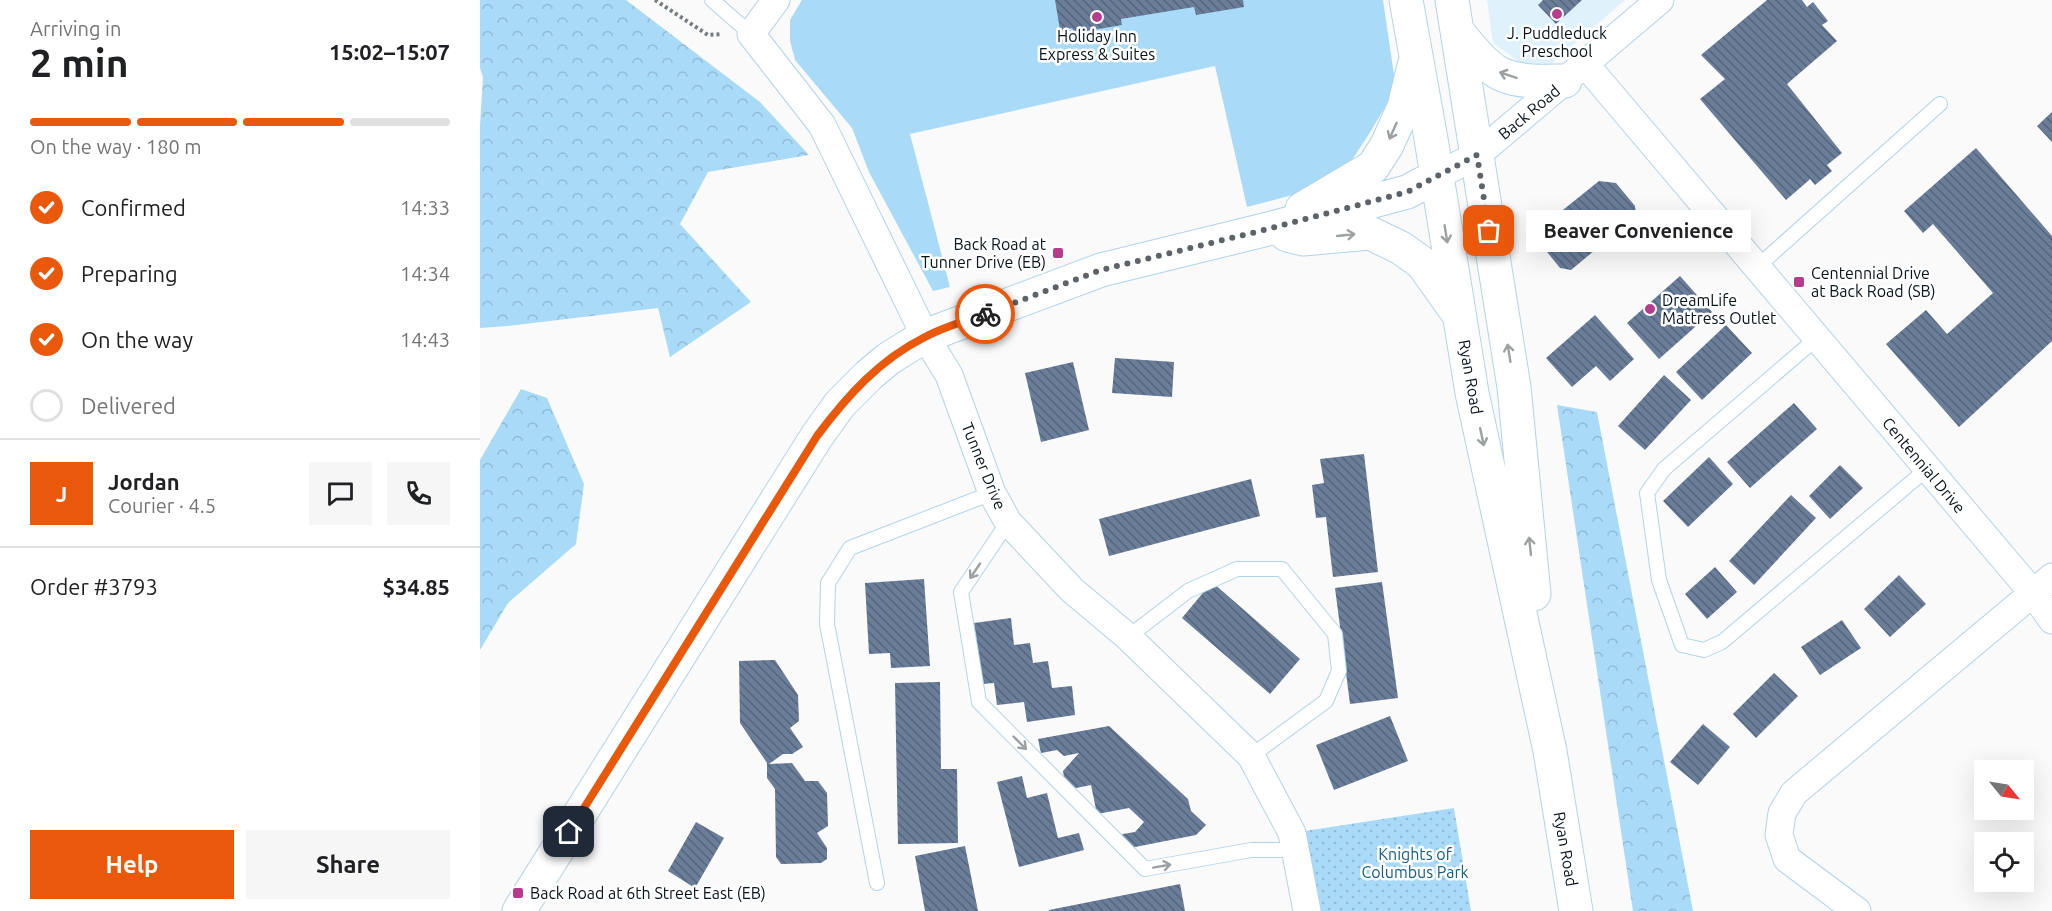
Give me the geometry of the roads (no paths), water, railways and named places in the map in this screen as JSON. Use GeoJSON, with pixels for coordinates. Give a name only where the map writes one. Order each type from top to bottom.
{"type":"FeatureCollection","features":[{"type":"Feature","properties":{"kind":"main road","name":"Ryan Road"},"geometry":{"type":"LineString","coordinates":[[1406,0],[1472,393],[1550,751],[1576,911]]}},
{"type":"Feature","properties":{"kind":"main road","name":"Ryan Road"},"geometry":{"type":"LineString","coordinates":[[1452,0],[1514,387],[1550,751]]}},
{"type":"Feature","properties":{"kind":"main road"},"geometry":{"type":"LineString","coordinates":[[1458,33],[1481,58],[1501,75],[1529,81],[1575,72]]}},
{"type":"Feature","properties":{"kind":"main road"},"geometry":{"type":"LineString","coordinates":[[1268,229],[1373,167],[1387,145],[1404,106],[1417,56]]}},
{"type":"Feature","properties":{"kind":"main road","name":"Back Road"},"geometry":{"type":"LineString","coordinates":[[519,911],[817,436],[840,405],[888,359],[925,336],[1101,270],[1407,192],[1437,177]]}},
{"type":"Feature","properties":{"kind":"main road"},"geometry":{"type":"LineString","coordinates":[[1268,229],[1303,239],[1370,233],[1422,263],[1460,318]]}},
{"type":"Feature","properties":{"kind":"street"},"geometry":{"type":"LineString","coordinates":[[751,34],[776,0]]}},
{"type":"Feature","properties":{"kind":"street","name":"Back Road"},"geometry":{"type":"LineString","coordinates":[[1437,177],[1477,155],[1660,0]]}},
{"type":"Feature","properties":{"kind":"street","name":"Tunner Drive"},"geometry":{"type":"LineString","coordinates":[[751,34],[822,124],[925,336],[949,375],[992,493],[1008,522],[1072,590],[1128,636],[1251,756],[1292,832],[1307,911]]}},
{"type":"Feature","properties":{"kind":"street","name":"Centennial Drive"},"geometry":{"type":"LineString","coordinates":[[1575,72],[1756,267],[1927,469],[2042,585],[2052,620]]}},
{"type":"Feature","properties":{"kind":"street"},"geometry":{"type":"LineString","coordinates":[[1857,911],[1787,860],[1779,835],[1782,813],[1794,793],[2042,585]]}},
{"type":"Feature","properties":{"kind":"lane"},"geometry":{"type":"LineString","coordinates":[[712,0],[751,34]]}},
{"type":"Feature","properties":{"kind":"lane"},"geometry":{"type":"LineString","coordinates":[[1756,267],[1940,104]]}},
{"type":"Feature","properties":{"kind":"lane"},"geometry":{"type":"LineString","coordinates":[[1817,338],[1664,469],[1647,493],[1659,580],[1682,645],[1704,650],[1722,642],[1927,469]]}},
{"type":"Feature","properties":{"kind":"lane"},"geometry":{"type":"LineString","coordinates":[[877,883],[827,624],[828,583],[850,548],[992,493]]}},
{"type":"Feature","properties":{"kind":"lane"},"geometry":{"type":"LineString","coordinates":[[1008,522],[961,592],[979,702],[1145,869],[1251,850],[1295,850]]}},
{"type":"Feature","properties":{"kind":"lane"},"geometry":{"type":"LineString","coordinates":[[1128,636],[1188,591],[1238,569],[1282,568],[1335,634],[1339,670],[1326,701],[1251,756]]}},
{"type":"Feature","properties":{"kind":"place","name":"J. Puddleduck Preschool"},"geometry":{"type":"Point","coordinates":[1557,14]}},
{"type":"Feature","properties":{"kind":"place","name":"Holiday Inn Express & Suites"},"geometry":{"type":"Point","coordinates":[1097,17]}},
{"type":"Feature","properties":{"kind":"place","name":"Beaver Convenience"},"geometry":{"type":"Point","coordinates":[1489,231]}},
{"type":"Feature","properties":{"kind":"place","name":"Back Road at Tunner Drive (EB)"},"geometry":{"type":"Point","coordinates":[1058,253]}},
{"type":"Feature","properties":{"kind":"place","name":"Centennial Drive at Back Road (SB)"},"geometry":{"type":"Point","coordinates":[1799,282]}},
{"type":"Feature","properties":{"kind":"place","name":"DreamLife Mattress Outlet"},"geometry":{"type":"Point","coordinates":[1650,309]}},
{"type":"Feature","properties":{"kind":"place","name":"Back Road at 6th Street East (EB)"},"geometry":{"type":"Point","coordinates":[518,893]}},
{"type":"Feature","properties":{"kind":"park label","name":"Knights of Columbus Park"},"geometry":{"type":"Point","coordinates":[1415,863]}}]}
